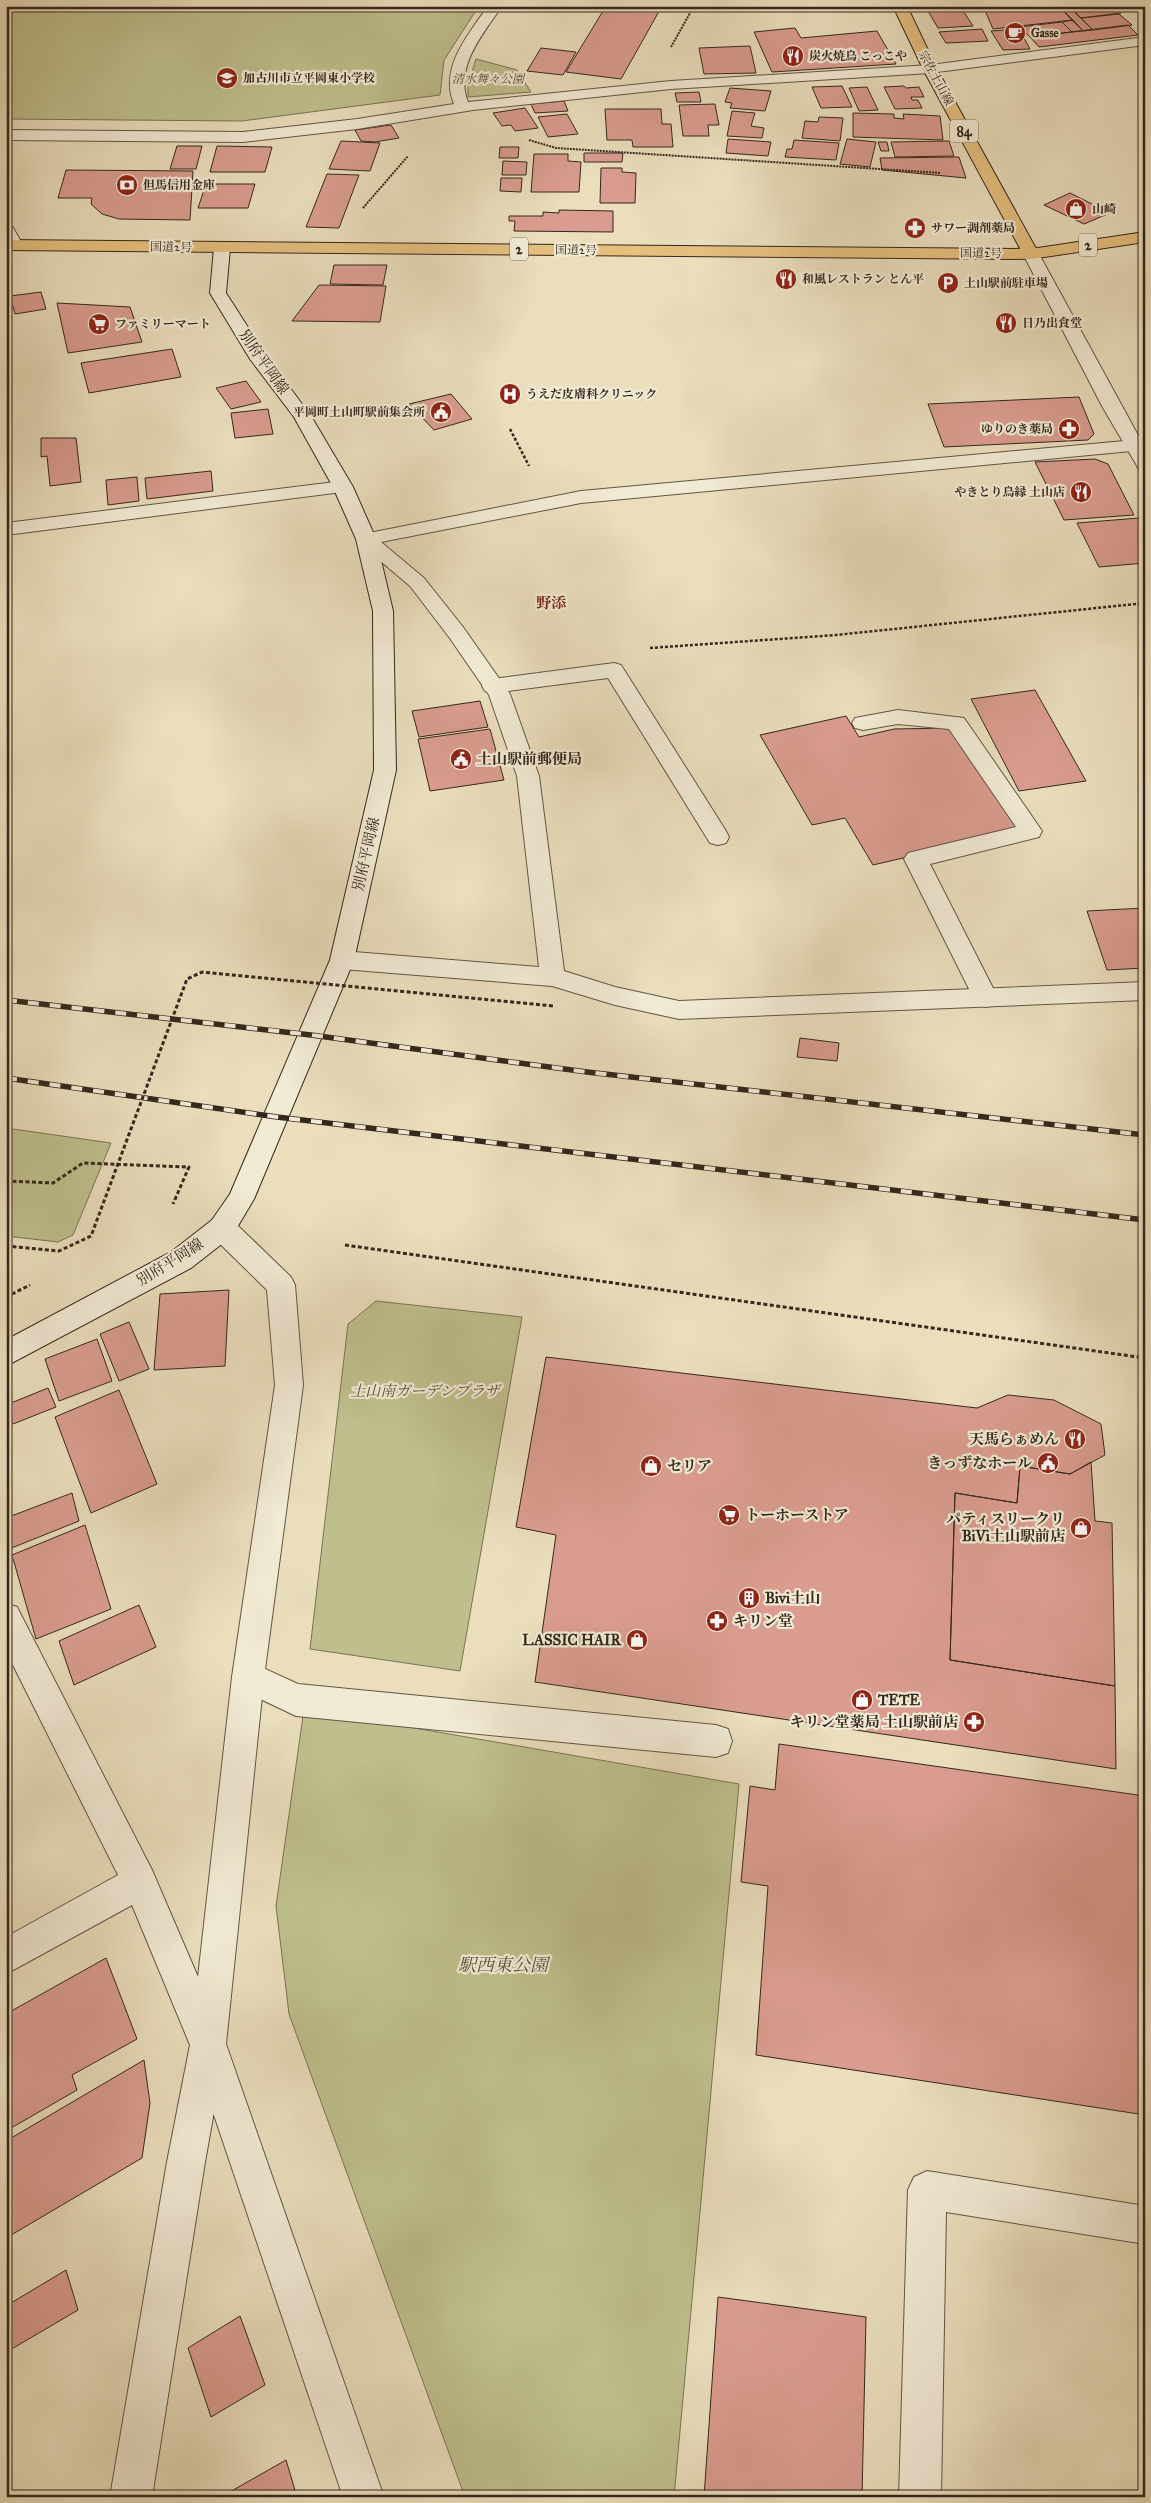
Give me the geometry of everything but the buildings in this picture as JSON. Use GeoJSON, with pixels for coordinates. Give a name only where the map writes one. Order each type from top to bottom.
{"type":"FeatureCollection","features":[{"type":"Feature","properties":{"kind":"main road","name":"宗佐土山線"},"geometry":{"type":"LineString","coordinates":[[900,6],[930,69],[1031,254]]}},
{"type":"Feature","properties":{"kind":"main road","name":"国道2号"},"geometry":{"type":"LineString","coordinates":[[11,245],[1031,254],[1145,237]]}},
{"type":"Feature","properties":{"kind":"street"},"geometry":{"type":"LineString","coordinates":[[463,107],[456,97],[460,62],[496,6]]}},
{"type":"Feature","properties":{"kind":"street"},"geometry":{"type":"LineString","coordinates":[[6,135],[243,137],[357,124],[463,107],[671,85],[930,69],[1145,41]]}},
{"type":"Feature","properties":{"kind":"street"},"geometry":{"type":"LineString","coordinates":[[6,229],[11,245]]}},
{"type":"Feature","properties":{"kind":"street","name":"別府平岡線"},"geometry":{"type":"LineString","coordinates":[[6,1354],[181,1260],[222,1228],[241,1199],[342,960],[385,770],[383,611],[366,539],[343,486],[302,416],[259,359],[218,293],[222,248]]}},
{"type":"Feature","properties":{"kind":"street"},"geometry":{"type":"LineString","coordinates":[[1031,254],[1111,406],[1145,464]]}},
{"type":"Feature","properties":{"kind":"street"},"geometry":{"type":"LineString","coordinates":[[366,539],[581,497],[1135,446]]}},
{"type":"Feature","properties":{"kind":"street"},"geometry":{"type":"LineString","coordinates":[[6,529],[343,486]]}},
{"type":"Feature","properties":{"kind":"street"},"geometry":{"type":"LineString","coordinates":[[366,539],[417,582],[456,632],[499,694],[528,776],[552,977]]}},
{"type":"Feature","properties":{"kind":"street"},"geometry":{"type":"LineString","coordinates":[[493,686],[614,670],[718,837]]}},
{"type":"Feature","properties":{"kind":"street"},"geometry":{"type":"LineString","coordinates":[[863,722],[898,717],[956,723],[1031,831],[916,859],[986,998]]}},
{"type":"Feature","properties":{"kind":"street"},"geometry":{"type":"LineString","coordinates":[[342,960],[552,977],[615,996],[679,1010],[1145,991]]}},
{"type":"Feature","properties":{"kind":"street"},"geometry":{"type":"LineString","coordinates":[[131,2497],[186,2162],[208,2044],[248,1677],[289,1385],[281,1285],[222,1228]]}},
{"type":"Feature","properties":{"kind":"street"},"geometry":{"type":"LineString","coordinates":[[6,1618],[140,1882],[208,2044],[364,2497]]}},
{"type":"Feature","properties":{"kind":"street"},"geometry":{"type":"LineString","coordinates":[[248,1677],[296,1700],[716,1740]]}},
{"type":"Feature","properties":{"kind":"street"},"geometry":{"type":"LineString","coordinates":[[6,1956],[140,1882]]}},
{"type":"Feature","properties":{"kind":"street"},"geometry":{"type":"LineString","coordinates":[[920,2497],[927,2190],[1145,2225]]}},
{"type":"Feature","properties":{"kind":"path"},"geometry":{"type":"LineString","coordinates":[[529,140],[556,148],[989,176]]}},
{"type":"Feature","properties":{"kind":"path"},"geometry":{"type":"LineString","coordinates":[[330,247],[411,152]]}},
{"type":"Feature","properties":{"kind":"path"},"geometry":{"type":"LineString","coordinates":[[614,670],[614,650],[730,644],[866,633],[1145,603]]}},
{"type":"Feature","properties":{"kind":"path"},"geometry":{"type":"LineString","coordinates":[[6,1246],[58,1252],[91,1236],[187,979],[202,972],[553,1006]]}},
{"type":"Feature","properties":{"kind":"path"},"geometry":{"type":"LineString","coordinates":[[6,1181],[53,1183],[83,1163],[189,1167],[177,1199],[171,1206]]}},
{"type":"Feature","properties":{"kind":"path"},"geometry":{"type":"LineString","coordinates":[[345,1245],[1145,1358]]}},
{"type":"Feature","properties":{"kind":"path"},"geometry":{"type":"LineString","coordinates":[[6,1297],[33,1284]]}},
{"type":"Feature","properties":{"kind":"green space","name":"加古川市立平岡東小学校"},"geometry":{"type":"Polygon","coordinates":[[[6,6],[437,6],[477,9],[444,60],[440,95],[242,121],[6,119],[6,6]]]}},
{"type":"Feature","properties":{"kind":"green space","name":"清水舞々公園"},"geometry":{"type":"Polygon","coordinates":[[[476,59],[517,70],[531,92],[468,97],[468,85],[476,59]]]}},
{"type":"Feature","properties":{"kind":"green space"},"geometry":{"type":"Polygon","coordinates":[[[6,1128],[111,1143],[73,1235],[58,1242],[6,1236],[6,1128]]]}},
{"type":"Feature","properties":{"kind":"green space","name":"土山南ガーデンプラザ"},"geometry":{"type":"Polygon","coordinates":[[[376,1301],[522,1317],[460,1671],[310,1649],[348,1324],[376,1301]]]}},
{"type":"Feature","properties":{"kind":"green space","name":"駅西東公園"},"geometry":{"type":"Polygon","coordinates":[[[304,1709],[739,1784],[674,2497],[465,2497],[289,2014],[276,1906],[304,1709]]]}},
{"type":"Feature","properties":{"kind":"railway"},"geometry":{"type":"LineString","coordinates":[[6,1000],[311,1035],[587,1072],[1145,1135]]}},
{"type":"Feature","properties":{"kind":"railway"},"geometry":{"type":"LineString","coordinates":[[6,1078],[277,1117],[1145,1220]]}},
{"type":"Feature","properties":{"kind":"place","name":"Gasse"},"geometry":{"type":"Point","coordinates":[1015,33]}},
{"type":"Feature","properties":{"kind":"place","name":"炭火焼鳥 こっこや"},"geometry":{"type":"Point","coordinates":[793,56]}},
{"type":"Feature","properties":{"kind":"place","name":"加古川市立平岡東小学校"},"geometry":{"type":"Point","coordinates":[227,78]}},
{"type":"Feature","properties":{"kind":"place","name":"但馬信用金庫"},"geometry":{"type":"Point","coordinates":[127,185]}},
{"type":"Feature","properties":{"kind":"place","name":"山崎"},"geometry":{"type":"Point","coordinates":[1076,209]}},
{"type":"Feature","properties":{"kind":"place","name":"サワー調剤薬局"},"geometry":{"type":"Point","coordinates":[915,228]}},
{"type":"Feature","properties":{"kind":"place","name":"和風レストラン とん平"},"geometry":{"type":"Point","coordinates":[786,279]}},
{"type":"Feature","properties":{"kind":"place","name":"土山駅前駐車場"},"geometry":{"type":"Point","coordinates":[948,283]}},
{"type":"Feature","properties":{"kind":"place","name":"日乃出食堂"},"geometry":{"type":"Point","coordinates":[1006,323]}},
{"type":"Feature","properties":{"kind":"place","name":"ファミリーマート"},"geometry":{"type":"Point","coordinates":[99,324]}},
{"type":"Feature","properties":{"kind":"place","name":"うえだ皮膚科クリニック"},"geometry":{"type":"Point","coordinates":[510,394]}},
{"type":"Feature","properties":{"kind":"place","name":"平岡町土山町駅前集会所"},"geometry":{"type":"Point","coordinates":[441,412]}},
{"type":"Feature","properties":{"kind":"place","name":"ゆりのき薬局"},"geometry":{"type":"Point","coordinates":[1069,429]}},
{"type":"Feature","properties":{"kind":"place","name":"やきとり鳥縁 土山店"},"geometry":{"type":"Point","coordinates":[1081,492]}},
{"type":"Feature","properties":{"kind":"place","name":"土山駅前郵便局"},"geometry":{"type":"Point","coordinates":[461,759]}},
{"type":"Feature","properties":{"kind":"place","name":"天馬らぁめん"},"geometry":{"type":"Point","coordinates":[1075,1439]}},
{"type":"Feature","properties":{"kind":"place","name":"きっずなホール"},"geometry":{"type":"Point","coordinates":[1048,1463]}},
{"type":"Feature","properties":{"kind":"place","name":"セリア"},"geometry":{"type":"Point","coordinates":[651,1466]}},
{"type":"Feature","properties":{"kind":"place","name":"トーホーストア"},"geometry":{"type":"Point","coordinates":[729,1515]}},
{"type":"Feature","properties":{"kind":"place","name":"パティスリークリ BiVi土山駅前店"},"geometry":{"type":"Point","coordinates":[1081,1528]}},
{"type":"Feature","properties":{"kind":"place","name":"Bivi土山"},"geometry":{"type":"Point","coordinates":[749,1598]}},
{"type":"Feature","properties":{"kind":"place","name":"キリン堂"},"geometry":{"type":"Point","coordinates":[717,1621]}},
{"type":"Feature","properties":{"kind":"place","name":"LASSIC HAIR"},"geometry":{"type":"Point","coordinates":[637,1640]}},
{"type":"Feature","properties":{"kind":"place","name":"TETE"},"geometry":{"type":"Point","coordinates":[862,1700]}},
{"type":"Feature","properties":{"kind":"place","name":"キリン堂薬局 土山駅前店"},"geometry":{"type":"Point","coordinates":[974,1722]}},
{"type":"Feature","properties":{"kind":"district","name":"野添"},"geometry":{"type":"Point","coordinates":[551,603]}}]}
